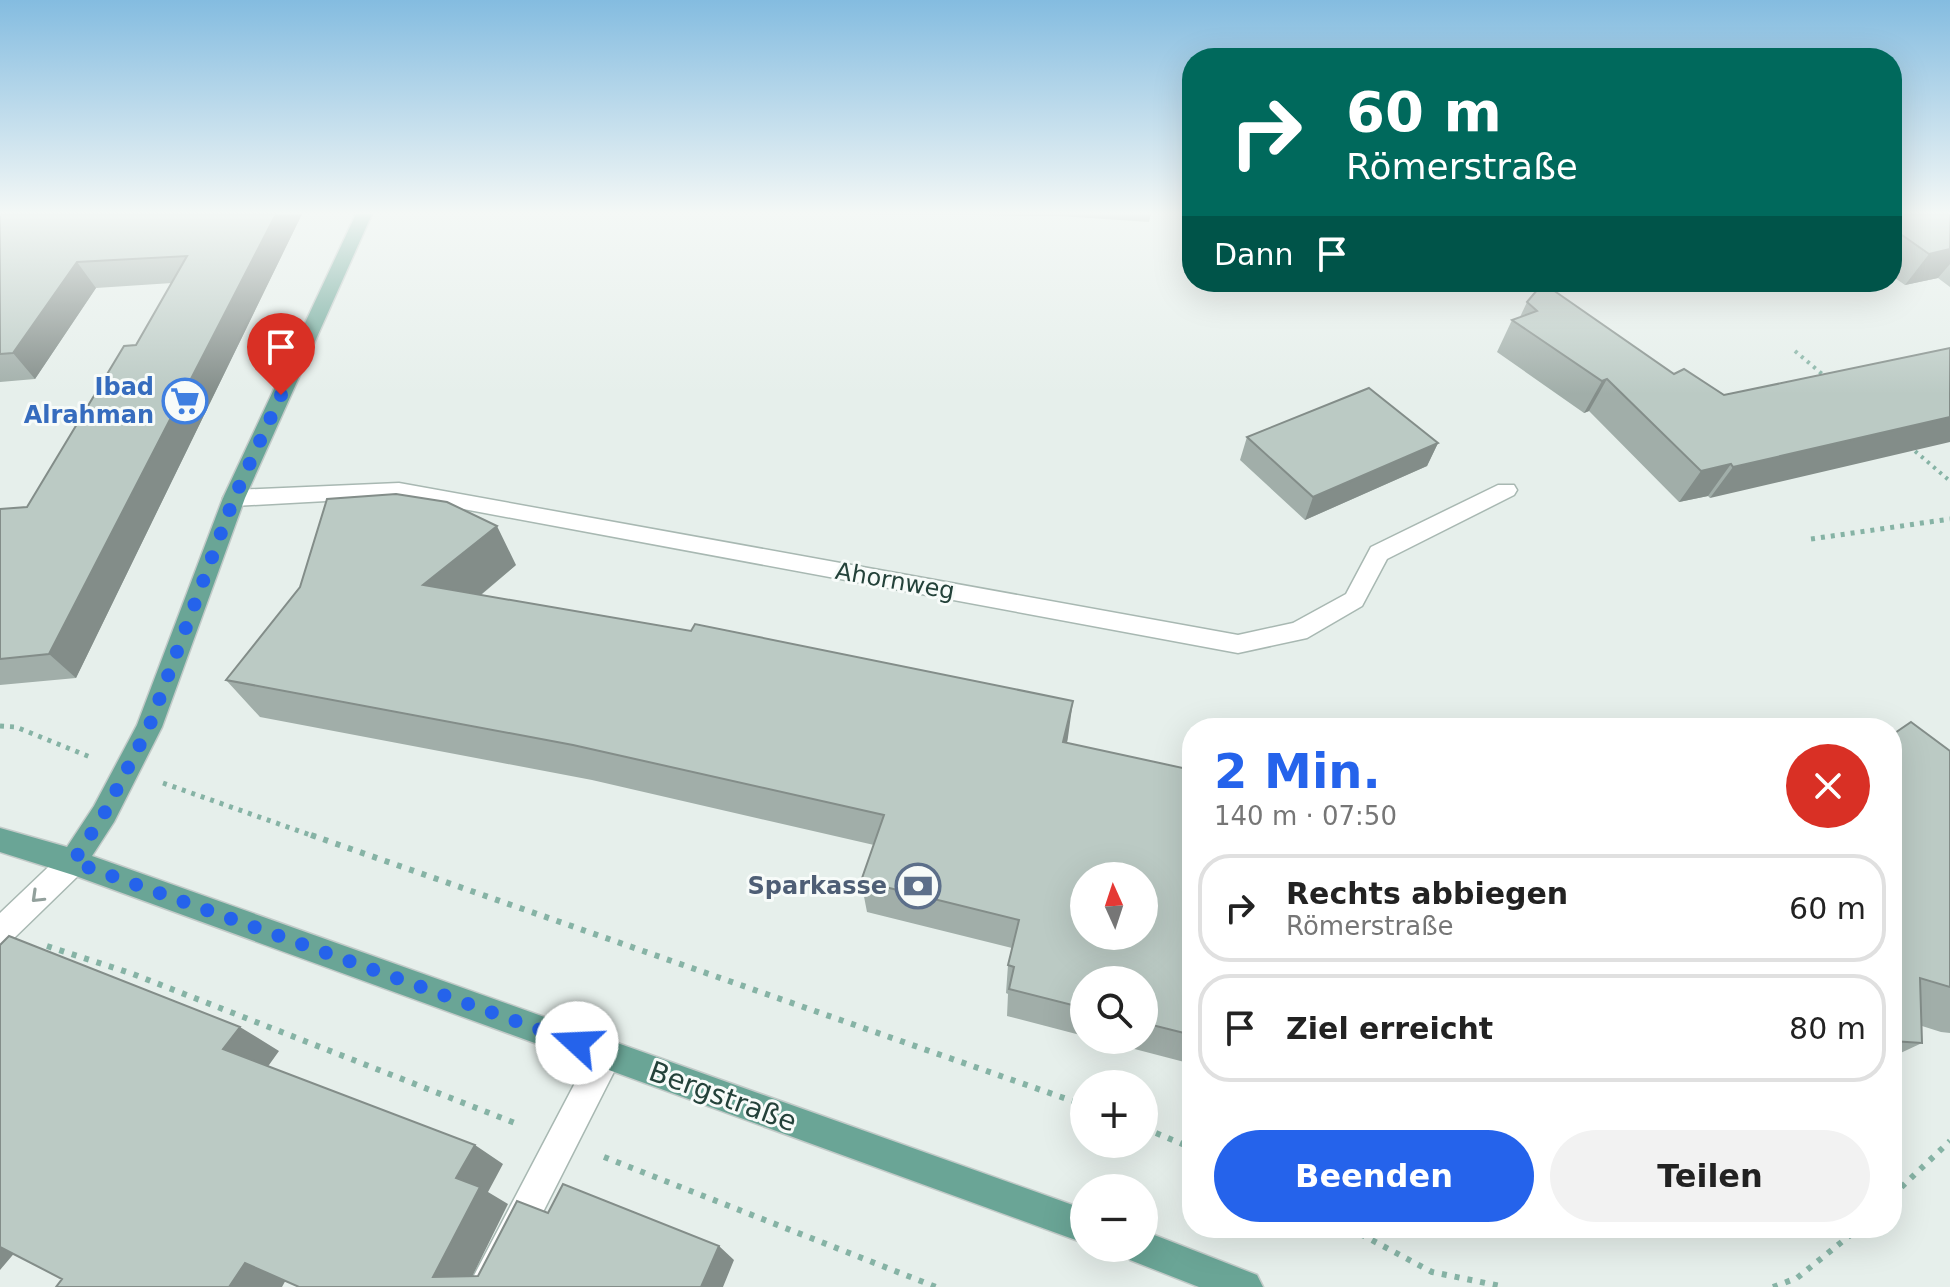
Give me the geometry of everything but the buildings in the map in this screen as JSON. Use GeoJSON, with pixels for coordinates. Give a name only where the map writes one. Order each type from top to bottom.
{"type":"FeatureCollection","features":[{"type":"Feature","properties":{"kind":"main road"},"geometry":{"type":"LineString","coordinates":[[73,862],[104,814],[149,727],[234,498],[337,274]]}},
{"type":"Feature","properties":{"kind":"main road","name":"Bergstraße"},"geometry":{"type":"LineString","coordinates":[[0,840],[73,862],[1070,1221]]}},
{"type":"Feature","properties":{"kind":"main road"},"geometry":{"type":"LineString","coordinates":[[1158,1254],[1245,1287]]}},
{"type":"Feature","properties":{"kind":"street","name":"Ahornweg"},"geometry":{"type":"LineString","coordinates":[[234,498],[399,490],[1238,644],[1299,631],[1354,600],[1379,553],[1506,490]]}},
{"type":"Feature","properties":{"kind":"street"},"geometry":{"type":"LineString","coordinates":[[0,932],[73,862]]}},
{"type":"Feature","properties":{"kind":"street"},"geometry":{"type":"LineString","coordinates":[[486,1287],[607,1054]]}},
{"type":"Feature","properties":{"kind":"path"},"geometry":{"type":"LineString","coordinates":[[1795,351],[1831,381]]}},
{"type":"Feature","properties":{"kind":"path"},"geometry":{"type":"LineString","coordinates":[[1902,441],[1950,481]]}},
{"type":"Feature","properties":{"kind":"path"},"geometry":{"type":"LineString","coordinates":[[1811,539],[1950,519]]}},
{"type":"Feature","properties":{"kind":"path"},"geometry":{"type":"LineString","coordinates":[[0,726],[16,727],[127,771],[1070,1100]]}},
{"type":"Feature","properties":{"kind":"path"},"geometry":{"type":"LineString","coordinates":[[0,932],[133,974],[936,1287]]}},
{"type":"Feature","properties":{"kind":"path"},"geometry":{"type":"LineString","coordinates":[[1158,1134],[1182,1144]]}},
{"type":"Feature","properties":{"kind":"path"},"geometry":{"type":"LineString","coordinates":[[1902,1187],[1950,1141]]}},
{"type":"Feature","properties":{"kind":"path"},"geometry":{"type":"LineString","coordinates":[[1368,1238],[1432,1272],[1505,1287]]}},
{"type":"Feature","properties":{"kind":"path"},"geometry":{"type":"LineString","coordinates":[[1773,1287],[1797,1278],[1847,1238]]}},
{"type":"Feature","properties":{"kind":"place","name":"Ibad Alrahman"},"geometry":{"type":"Point","coordinates":[185,401]}},
{"type":"Feature","properties":{"kind":"place","name":"Sparkasse"},"geometry":{"type":"Point","coordinates":[918,886]}},
{"type":"Feature","properties":{"kind":"route"},"geometry":{"type":"LineString","coordinates":[[281,395],[234,498],[149,727],[104,814],[73,862],[577,1043]]}}]}
